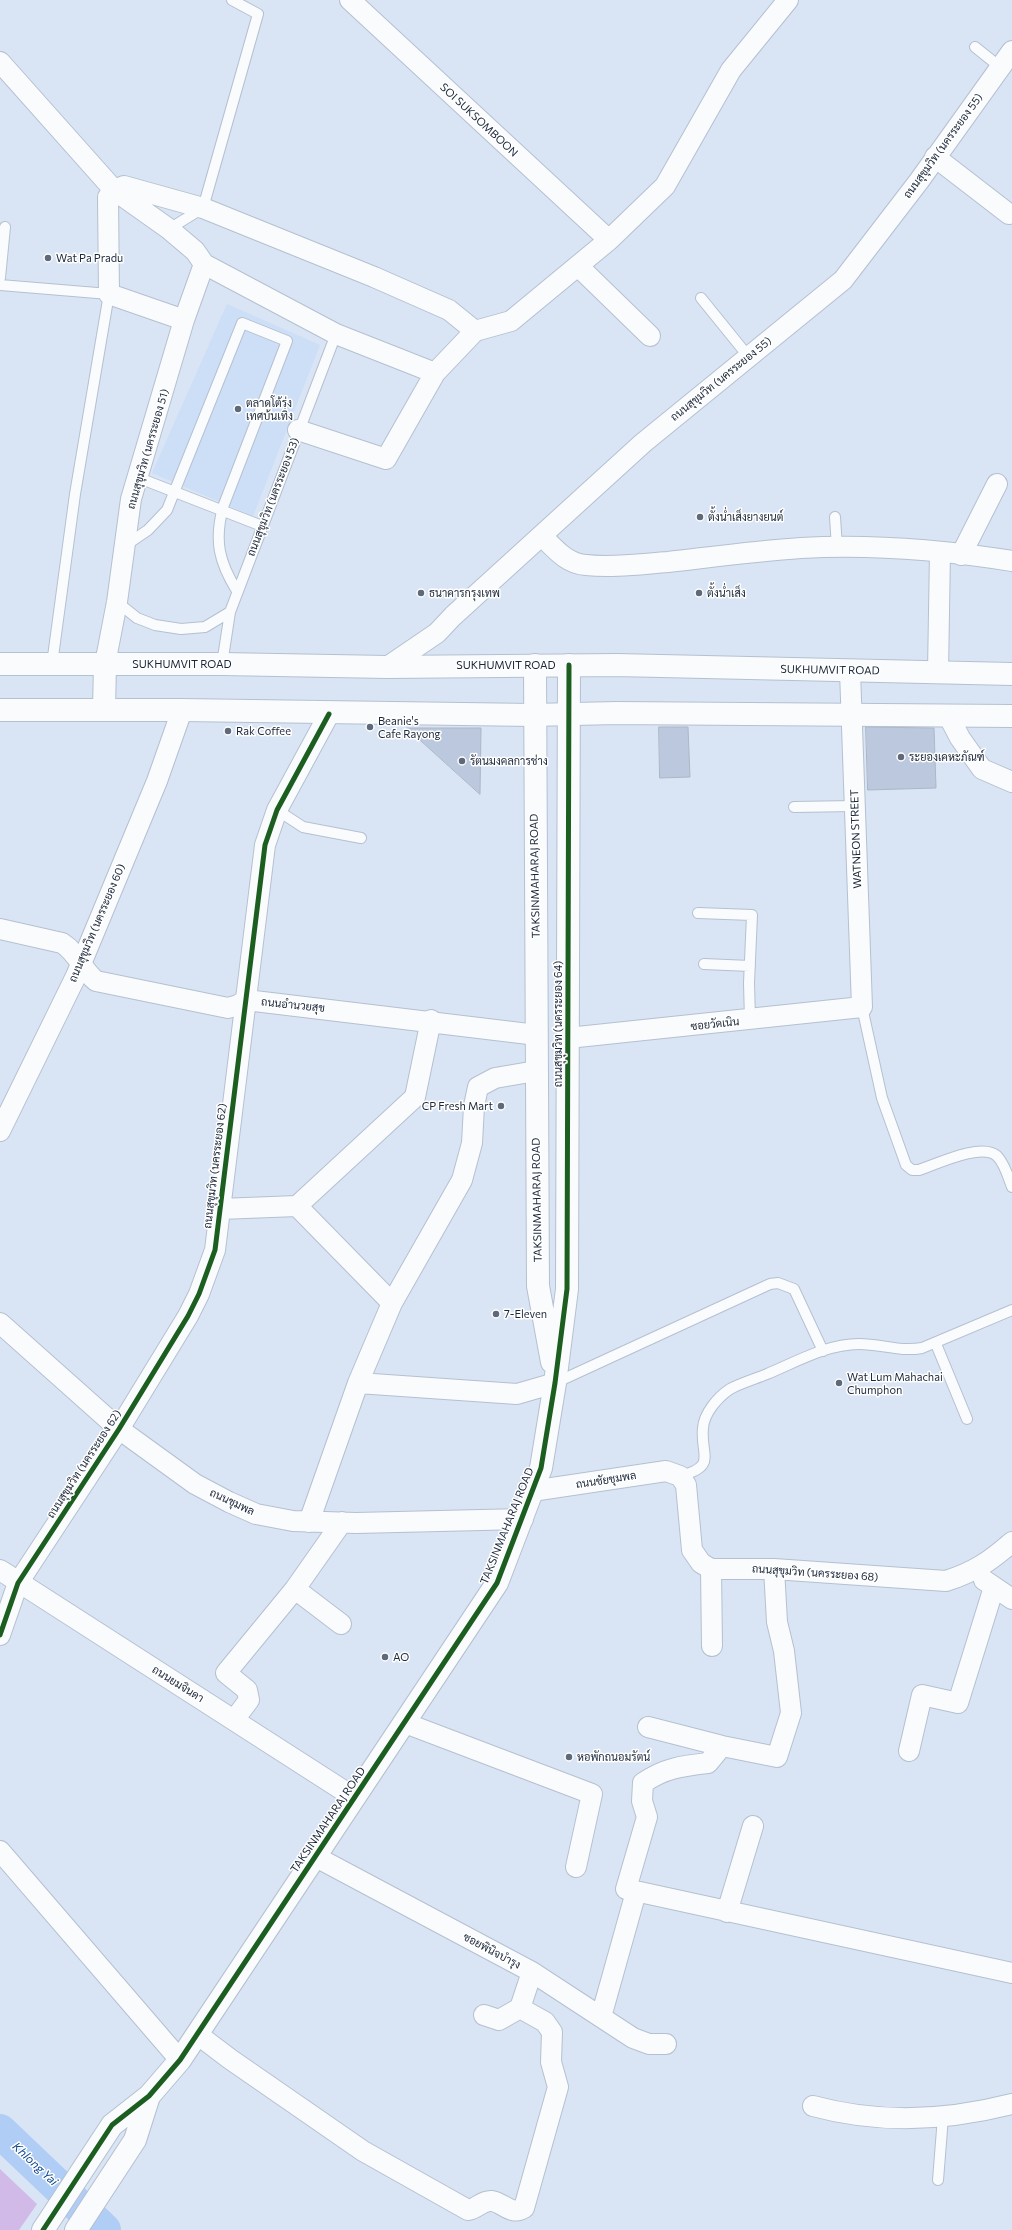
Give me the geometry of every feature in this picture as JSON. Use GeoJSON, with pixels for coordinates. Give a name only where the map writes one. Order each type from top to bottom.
{"type":"FeatureCollection","features":[{"type":"Feature","properties":{"kind":"street","name":"SOI SUKSOMBOON"},"geometry":{"type":"LineString","coordinates":[[350,0],[609,240]]}},
{"type":"Feature","properties":{"kind":"street"},"geometry":{"type":"LineString","coordinates":[[298,430],[386,459],[435,373],[475,331],[511,321],[609,240],[664,186],[731,70],[788,0]]}},
{"type":"Feature","properties":{"kind":"street","name":"ถนนสุขุมวิท (นครระยอง 55)"},"geometry":{"type":"LineString","coordinates":[[387,667],[437,633],[453,616],[643,443],[843,280],[1012,51]]}},
{"type":"Feature","properties":{"kind":"street"},"geometry":{"type":"LineString","coordinates":[[0,62],[114,190],[169,229],[195,252],[204,264],[336,334],[435,373]]}},
{"type":"Feature","properties":{"kind":"street"},"geometry":{"type":"LineString","coordinates":[[935,157],[1009,214]]}},
{"type":"Feature","properties":{"kind":"street"},"geometry":{"type":"LineString","coordinates":[[184,320],[109,294],[108,197],[114,190],[124,186],[203,208],[374,277],[450,310],[475,331]]}},
{"type":"Feature","properties":{"kind":"street","name":"ถนนสุขุมวิท (นครระยอง 51)"},"geometry":{"type":"LineString","coordinates":[[104,710],[105,664],[117,602],[131,499],[139,478],[184,320],[204,264]]}},
{"type":"Feature","properties":{"kind":"street"},"geometry":{"type":"LineString","coordinates":[[578,266],[650,336]]}},
{"type":"Feature","properties":{"kind":"street"},"geometry":{"type":"LineString","coordinates":[[961,555],[998,484]]}},
{"type":"Feature","properties":{"kind":"street"},"geometry":{"type":"LineString","coordinates":[[542,536],[562,556],[576,564],[586,565],[635,565],[801,548],[940,552],[1012,561]]}},
{"type":"Feature","properties":{"kind":"street"},"geometry":{"type":"LineString","coordinates":[[938,672],[940,552]]}},
{"type":"Feature","properties":{"kind":"street","name":"SUKHUMVIT ROAD"},"geometry":{"type":"LineString","coordinates":[[0,664],[222,664],[387,667],[570,665],[1012,674]]}},
{"type":"Feature","properties":{"kind":"street","name":"TAKSINMAHARAJ ROAD"},"geometry":{"type":"LineString","coordinates":[[43,2230],[112,2125],[150,2096],[180,2060],[497,1583],[541,1468],[555,1382],[538,1286],[535,665]]}},
{"type":"Feature","properties":{"kind":"street","name":"ถนนสุขุมวิท (นครระยอง 64)"},"geometry":{"type":"LineString","coordinates":[[555,1382],[567,1289],[570,665]]}},
{"type":"Feature","properties":{"kind":"street","name":"WATNEON STREET"},"geometry":{"type":"LineString","coordinates":[[850,671],[862,1007]]}},
{"type":"Feature","properties":{"kind":"street"},"geometry":{"type":"LineString","coordinates":[[0,710],[182,710],[329,714],[852,714],[1012,716]]}},
{"type":"Feature","properties":{"kind":"street","name":"ถนนสุขุมวิท (นครระยอง 60)"},"geometry":{"type":"LineString","coordinates":[[0,1131],[81,963],[157,781],[182,710]]}},
{"type":"Feature","properties":{"kind":"street","name":"ถนนสุขุมวิท (นครระยอง 62)"},"geometry":{"type":"LineString","coordinates":[[0,1635],[18,1583],[119,1429],[199,1294],[214,1250],[265,844],[277,810],[329,714]]}},
{"type":"Feature","properties":{"kind":"street"},"geometry":{"type":"LineString","coordinates":[[948,715],[960,738],[982,769],[1012,782]]}},
{"type":"Feature","properties":{"kind":"street","name":"ถนนอำนวยสุข"},"geometry":{"type":"LineString","coordinates":[[0,929],[62,943],[70,948],[81,963],[86,974],[96,981],[228,1008],[238,1005],[246,1000],[432,1020],[537,1034]]}},
{"type":"Feature","properties":{"kind":"street","name":"ซอยวัดเนิน"},"geometry":{"type":"LineString","coordinates":[[568,1038],[862,1007]]}},
{"type":"Feature","properties":{"kind":"street"},"geometry":{"type":"LineString","coordinates":[[220,1209],[297,1206],[415,1097],[432,1020]]}},
{"type":"Feature","properties":{"kind":"street"},"geometry":{"type":"LineString","coordinates":[[309,1522],[358,1383],[392,1303],[462,1180],[472,1143],[474,1106],[478,1087],[494,1078],[536,1071]]}},
{"type":"Feature","properties":{"kind":"street"},"geometry":{"type":"LineString","coordinates":[[297,1206],[392,1303]]}},
{"type":"Feature","properties":{"kind":"street","name":"ถนนชุมพล"},"geometry":{"type":"LineString","coordinates":[[0,1323],[119,1429],[195,1484],[256,1514],[293,1521],[356,1523],[523,1518]]}},
{"type":"Feature","properties":{"kind":"street"},"geometry":{"type":"LineString","coordinates":[[358,1383],[517,1394],[555,1382]]}},
{"type":"Feature","properties":{"kind":"street","name":"ถนนชัยชุมพล"},"geometry":{"type":"LineString","coordinates":[[532,1492],[666,1471],[680,1476]]}},
{"type":"Feature","properties":{"kind":"street"},"geometry":{"type":"LineString","coordinates":[[680,1476],[686,1485],[692,1550],[701,1563],[712,1569],[712,1646]]}},
{"type":"Feature","properties":{"kind":"street"},"geometry":{"type":"LineString","coordinates":[[234,1720],[249,1700],[247,1690],[226,1673],[295,1589],[342,1522]]}},
{"type":"Feature","properties":{"kind":"street","name":"ถนนสุขุมวิท (นครระยอง 68)"},"geometry":{"type":"LineString","coordinates":[[712,1569],[774,1569],[946,1581],[972,1572],[997,1556],[1012,1542]]}},
{"type":"Feature","properties":{"kind":"street"},"geometry":{"type":"LineString","coordinates":[[648,1727],[722,1746],[777,1757],[791,1714],[786,1665],[777,1622],[774,1569]]}},
{"type":"Feature","properties":{"kind":"street","name":"ถนนยมจินดา"},"geometry":{"type":"LineString","coordinates":[[0,1570],[18,1583],[355,1798]]}},
{"type":"Feature","properties":{"kind":"street"},"geometry":{"type":"LineString","coordinates":[[972,1572],[1012,1599]]}},
{"type":"Feature","properties":{"kind":"street"},"geometry":{"type":"LineString","coordinates":[[909,1751],[922,1696],[958,1703],[994,1587]]}},
{"type":"Feature","properties":{"kind":"street"},"geometry":{"type":"LineString","coordinates":[[295,1589],[341,1624]]}},
{"type":"Feature","properties":{"kind":"street"},"geometry":{"type":"LineString","coordinates":[[405,1722],[592,1794],[576,1867]]}},
{"type":"Feature","properties":{"kind":"street"},"geometry":{"type":"LineString","coordinates":[[722,1746],[708,1763],[687,1765],[658,1772],[643,1783],[642,1801],[647,1817],[626,1889],[1012,1973]]}},
{"type":"Feature","properties":{"kind":"street"},"geometry":{"type":"LineString","coordinates":[[727,1912],[753,1826]]}},
{"type":"Feature","properties":{"kind":"street"},"geometry":{"type":"LineString","coordinates":[[0,1851],[180,2060]]}},
{"type":"Feature","properties":{"kind":"street","name":"ซอยพินิจบำรุง"},"geometry":{"type":"LineString","coordinates":[[316,1856],[532,1972],[633,2038],[649,2044],[666,2044]]}},
{"type":"Feature","properties":{"kind":"street"},"geometry":{"type":"LineString","coordinates":[[601,2017],[636,1892]]}},
{"type":"Feature","properties":{"kind":"street"},"geometry":{"type":"LineString","coordinates":[[484,2015],[499,2020],[520,2008],[532,1972]]}},
{"type":"Feature","properties":{"kind":"street"},"geometry":{"type":"LineString","coordinates":[[197,2034],[230,2059],[363,2151],[433,2188],[468,2210],[474,2209],[481,2203],[489,2201],[498,2203],[511,2211],[518,2212],[524,2208],[558,2087],[551,2062],[552,2032],[545,2022],[520,2008]]}},
{"type":"Feature","properties":{"kind":"street","name":"TAKSINMAHARAJ ROAD"},"geometry":{"type":"LineString","coordinates":[[76,2230],[135,2140],[150,2096]]}},
{"type":"Feature","properties":{"kind":"street"},"geometry":{"type":"LineString","coordinates":[[813,2106],[868,2117],[902,2119],[943,2117],[979,2112],[1012,2104]]}},
{"type":"Feature","properties":{"kind":"lane"},"geometry":{"type":"LineString","coordinates":[[169,229],[203,208],[258,14],[232,0]]}},
{"type":"Feature","properties":{"kind":"lane"},"geometry":{"type":"LineString","coordinates":[[975,48],[1000,67]]}},
{"type":"Feature","properties":{"kind":"lane"},"geometry":{"type":"LineString","coordinates":[[0,278],[5,227]]}},
{"type":"Feature","properties":{"kind":"lane"},"geometry":{"type":"LineString","coordinates":[[0,285],[109,294],[75,494],[52,664]]}},
{"type":"Feature","properties":{"kind":"lane"},"geometry":{"type":"LineString","coordinates":[[701,298],[748,356]]}},
{"type":"Feature","properties":{"kind":"lane"},"geometry":{"type":"LineString","coordinates":[[125,545],[148,530],[167,510],[242,323],[287,341],[223,507],[218,528],[225,572],[237,591]]}},
{"type":"Feature","properties":{"kind":"lane","name":"ถนนสุขุมวิท (นครระยอง 53)"},"geometry":{"type":"LineString","coordinates":[[222,664],[230,612],[237,591],[336,334]]}},
{"type":"Feature","properties":{"kind":"lane"},"geometry":{"type":"LineString","coordinates":[[139,478],[262,526]]}},
{"type":"Feature","properties":{"kind":"lane"},"geometry":{"type":"LineString","coordinates":[[835,517],[837,548]]}},
{"type":"Feature","properties":{"kind":"lane"},"geometry":{"type":"LineString","coordinates":[[117,602],[137,618],[155,625],[181,630],[205,626],[230,612]]}},
{"type":"Feature","properties":{"kind":"lane"},"geometry":{"type":"LineString","coordinates":[[794,807],[854,806]]}},
{"type":"Feature","properties":{"kind":"lane"},"geometry":{"type":"LineString","coordinates":[[277,810],[303,827],[361,838]]}},
{"type":"Feature","properties":{"kind":"lane"},"geometry":{"type":"LineString","coordinates":[[698,913],[752,915],[750,1020]]}},
{"type":"Feature","properties":{"kind":"lane"},"geometry":{"type":"LineString","coordinates":[[704,964],[750,966]]}},
{"type":"Feature","properties":{"kind":"lane"},"geometry":{"type":"LineString","coordinates":[[862,1007],[882,1098],[906,1165],[912,1170],[919,1170],[982,1150],[996,1156],[1003,1164],[1012,1187]]}},
{"type":"Feature","properties":{"kind":"lane"},"geometry":{"type":"LineString","coordinates":[[555,1382],[763,1288],[778,1283],[794,1289],[823,1351]]}},
{"type":"Feature","properties":{"kind":"lane"},"geometry":{"type":"LineString","coordinates":[[680,1476],[695,1471],[702,1465],[706,1456],[703,1426],[713,1405],[721,1396],[731,1389],[823,1351],[860,1344],[908,1350],[936,1344],[1012,1310]]}},
{"type":"Feature","properties":{"kind":"lane"},"geometry":{"type":"LineString","coordinates":[[936,1344],[967,1420]]}},
{"type":"Feature","properties":{"kind":"lane"},"geometry":{"type":"LineString","coordinates":[[938,2180],[943,2117]]}},
{"type":"Feature","properties":{"kind":"shaded area","name":"ตลาดโต้รุ่ง เทศบ้นเทิง"},"geometry":{"type":"Polygon","coordinates":[[[227,304],[320,345],[253,516],[152,473],[227,304]]]}},
{"type":"Feature","properties":{"kind":"shaded area"},"geometry":{"type":"Polygon","coordinates":[[[0,2169],[37,2204],[19,2230],[0,2230],[0,2169]]]}},
{"type":"Feature","properties":{"kind":"building"},"geometry":{"type":"Polygon","coordinates":[[[659,727],[688,727],[690,777],[660,778],[659,727]]]}},
{"type":"Feature","properties":{"kind":"building","name":"ระยองเคหะภัณฑ์"},"geometry":{"type":"Polygon","coordinates":[[[866,727],[934,728],[936,788],[868,790],[866,727]]]}},
{"type":"Feature","properties":{"kind":"building","name":"รัตนมงคลการช่าง"},"geometry":{"type":"Polygon","coordinates":[[[407,728],[481,728],[480,794],[407,728]]]}},
{"type":"Feature","properties":{"kind":"waterway","name":"Khlong Yai"},"geometry":{"type":"LineString","coordinates":[[0,2131],[104,2230]]}},
{"type":"Feature","properties":{"kind":"cycle path"},"geometry":{"type":"LineString","coordinates":[[43,2230],[112,2125],[149,2096],[180,2060],[497,1583],[541,1468],[555,1383],[567,1289],[569,665]]}},
{"type":"Feature","properties":{"kind":"cycle path"},"geometry":{"type":"LineString","coordinates":[[0,1635],[18,1583],[119,1429],[188,1316],[199,1294],[215,1250],[265,845],[277,810],[329,714]]}},
{"type":"Feature","properties":{"kind":"place","name":"Wat Pa Pradu"},"geometry":{"type":"Point","coordinates":[48,258]}},
{"type":"Feature","properties":{"kind":"place","name":"ตลาดโต้รุ่ง เทศบ้นเทิง"},"geometry":{"type":"Point","coordinates":[238,409]}},
{"type":"Feature","properties":{"kind":"place","name":"ตั้งน่ำเส็งยางยนต์"},"geometry":{"type":"Point","coordinates":[700,517]}},
{"type":"Feature","properties":{"kind":"place","name":"ธนาคารกรุงเทพ"},"geometry":{"type":"Point","coordinates":[421,593]}},
{"type":"Feature","properties":{"kind":"place","name":"ตั้งน่ำเส็ง"},"geometry":{"type":"Point","coordinates":[699,593]}},
{"type":"Feature","properties":{"kind":"place","name":"Beanie's Cafe Rayong"},"geometry":{"type":"Point","coordinates":[370,727]}},
{"type":"Feature","properties":{"kind":"place","name":"Rak Coffee"},"geometry":{"type":"Point","coordinates":[228,731]}},
{"type":"Feature","properties":{"kind":"place","name":"ระยองเคหะภัณฑ์"},"geometry":{"type":"Point","coordinates":[901,757]}},
{"type":"Feature","properties":{"kind":"place","name":"รัตนมงคลการช่าง"},"geometry":{"type":"Point","coordinates":[462,761]}},
{"type":"Feature","properties":{"kind":"place","name":"CP Fresh Mart"},"geometry":{"type":"Point","coordinates":[501,1106]}},
{"type":"Feature","properties":{"kind":"place","name":"7-Eleven"},"geometry":{"type":"Point","coordinates":[496,1314]}},
{"type":"Feature","properties":{"kind":"place","name":"Wat Lum Mahachai Chumphon"},"geometry":{"type":"Point","coordinates":[839,1383]}},
{"type":"Feature","properties":{"kind":"place","name":"AO"},"geometry":{"type":"Point","coordinates":[385,1657]}},
{"type":"Feature","properties":{"kind":"place","name":"หอพักถนอมรัตน์"},"geometry":{"type":"Point","coordinates":[569,1757]}}]}
